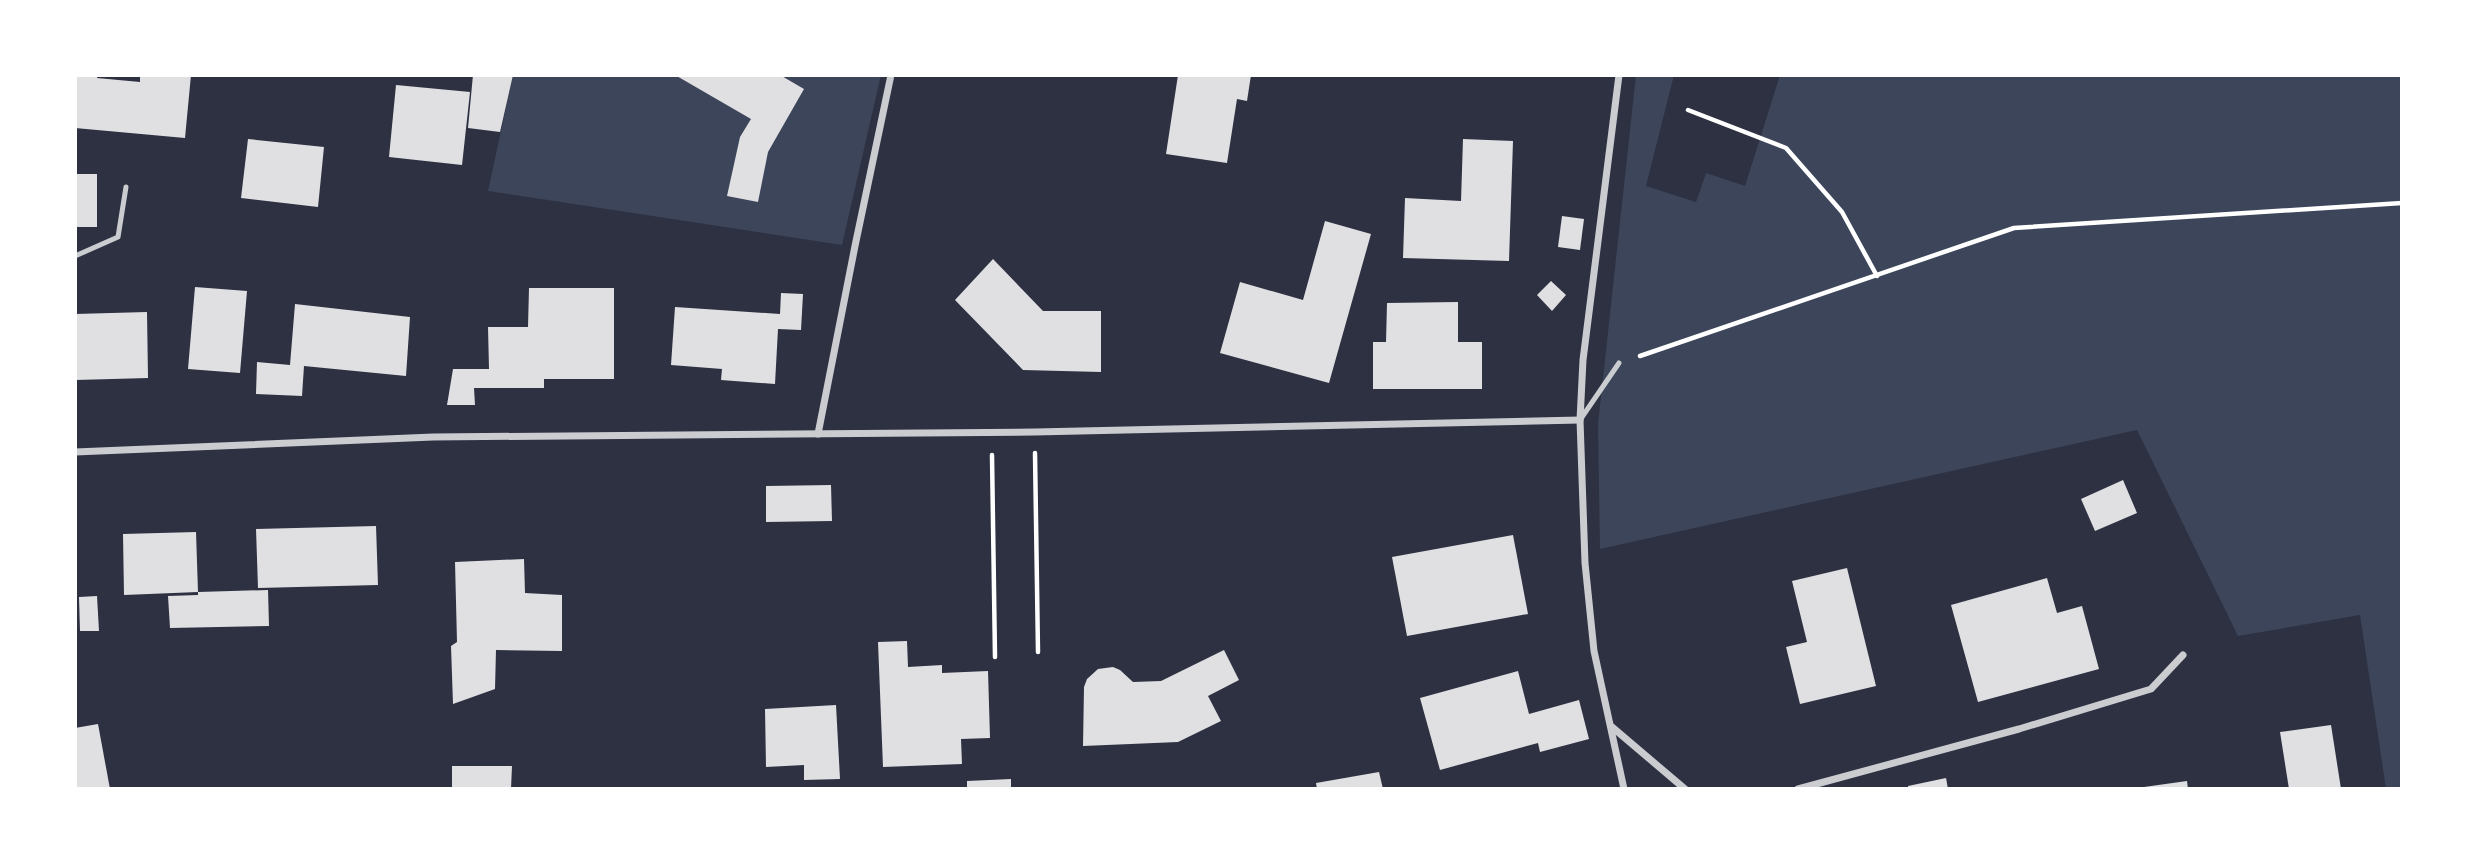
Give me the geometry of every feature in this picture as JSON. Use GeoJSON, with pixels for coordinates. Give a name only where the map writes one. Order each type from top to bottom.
{"type":"FeatureCollection","features":[{"type":"Feature","properties":{"kind":"street"},"geometry":{"type":"LineString","coordinates":[[818,434],[891,75]]}},
{"type":"Feature","properties":{"kind":"street"},"geometry":{"type":"LineString","coordinates":[[1619,75],[1583,360],[1580,420],[1586,575],[1594,651],[1624,789]]}},
{"type":"Feature","properties":{"kind":"street"},"geometry":{"type":"LineString","coordinates":[[75,452],[433,437],[1035,432],[1580,420]]}},
{"type":"Feature","properties":{"kind":"street"},"geometry":{"type":"LineString","coordinates":[[1798,789],[2019,729],[2151,689],[2183,655]]}},
{"type":"Feature","properties":{"kind":"street"},"geometry":{"type":"LineString","coordinates":[[1611,727],[1685,789]]}},
{"type":"Feature","properties":{"kind":"lane"},"geometry":{"type":"LineString","coordinates":[[75,256],[118,237],[126,187]]}},
{"type":"Feature","properties":{"kind":"lane"},"geometry":{"type":"LineString","coordinates":[[1580,420],[1619,363]]}},
{"type":"Feature","properties":{"kind":"path"},"geometry":{"type":"LineString","coordinates":[[1688,110],[1786,148],[1842,212],[1877,276]]}},
{"type":"Feature","properties":{"kind":"path"},"geometry":{"type":"LineString","coordinates":[[1619,363],[2014,228],[2402,203]]}},
{"type":"Feature","properties":{"kind":"path"},"geometry":{"type":"LineString","coordinates":[[992,432],[995,657]]}},
{"type":"Feature","properties":{"kind":"path"},"geometry":{"type":"LineString","coordinates":[[1035,432],[1038,652]]}},
{"type":"Feature","properties":{"kind":"shaded area"},"geometry":{"type":"Polygon","coordinates":[[[513,75],[881,75],[842,245],[488,191],[513,75]]]}},
{"type":"Feature","properties":{"kind":"shaded area"},"geometry":{"type":"Polygon","coordinates":[[[1636,75],[1674,75],[1646,186],[1696,202],[1706,173],[1745,186],[1780,75],[2402,75],[2402,789],[2386,789],[2360,615],[2238,636],[2137,430],[1600,549],[1598,424],[1636,75]]]}},
{"type":"Feature","properties":{"kind":"building"},"geometry":{"type":"Polygon","coordinates":[[[75,75],[98,75],[97,78],[140,82],[140,75],[191,75],[185,138],[75,128],[75,75]]]}},
{"type":"Feature","properties":{"kind":"building"},"geometry":{"type":"Polygon","coordinates":[[[473,75],[513,75],[500,132],[468,128],[473,75]]]}},
{"type":"Feature","properties":{"kind":"building"},"geometry":{"type":"Polygon","coordinates":[[[675,75],[780,75],[804,89],[768,152],[758,202],[727,196],[740,137],[751,119],[675,75]]]}},
{"type":"Feature","properties":{"kind":"building"},"geometry":{"type":"Polygon","coordinates":[[[1178,75],[1251,75],[1247,101],[1237,99],[1227,163],[1166,154],[1178,75]]]}},
{"type":"Feature","properties":{"kind":"building"},"geometry":{"type":"Polygon","coordinates":[[[396,85],[470,92],[462,165],[389,157],[396,85]]]}},
{"type":"Feature","properties":{"kind":"building"},"geometry":{"type":"Polygon","coordinates":[[[248,139],[324,147],[318,207],[241,198],[248,139]]]}},
{"type":"Feature","properties":{"kind":"building"},"geometry":{"type":"Polygon","coordinates":[[[1463,139],[1513,141],[1509,261],[1403,258],[1405,198],[1461,201],[1463,139]]]}},
{"type":"Feature","properties":{"kind":"building"},"geometry":{"type":"Polygon","coordinates":[[[75,174],[97,174],[97,227],[75,227],[75,174]]]}},
{"type":"Feature","properties":{"kind":"building"},"geometry":{"type":"Polygon","coordinates":[[[1562,216],[1584,219],[1580,250],[1558,247],[1562,216]]]}},
{"type":"Feature","properties":{"kind":"building"},"geometry":{"type":"Polygon","coordinates":[[[1325,221],[1371,234],[1329,383],[1220,353],[1240,282],[1303,300],[1325,221]]]}},
{"type":"Feature","properties":{"kind":"building"},"geometry":{"type":"Polygon","coordinates":[[[993,259],[1043,311],[1101,311],[1101,372],[1023,370],[955,300],[993,259]]]}},
{"type":"Feature","properties":{"kind":"building"},"geometry":{"type":"Polygon","coordinates":[[[1551,281],[1566,295],[1552,311],[1537,295],[1551,281]]]}},
{"type":"Feature","properties":{"kind":"building"},"geometry":{"type":"Polygon","coordinates":[[[195,287],[247,291],[240,373],[188,369],[195,287]]]}},
{"type":"Feature","properties":{"kind":"building"},"geometry":{"type":"Polygon","coordinates":[[[529,288],[614,288],[614,379],[544,379],[544,388],[474,388],[475,405],[447,405],[453,369],[489,369],[488,327],[528,327],[529,288]]]}},
{"type":"Feature","properties":{"kind":"building"},"geometry":{"type":"Polygon","coordinates":[[[781,293],[803,294],[801,330],[778,329],[775,384],[721,380],[722,369],[671,365],[675,307],[780,314],[781,293]]]}},
{"type":"Feature","properties":{"kind":"building"},"geometry":{"type":"Polygon","coordinates":[[[1458,302],[1458,342],[1482,342],[1482,389],[1373,389],[1373,342],[1386,342],[1387,303],[1458,302]]]}},
{"type":"Feature","properties":{"kind":"building"},"geometry":{"type":"Polygon","coordinates":[[[295,304],[410,317],[406,376],[304,366],[302,396],[256,394],[257,362],[290,365],[295,304]]]}},
{"type":"Feature","properties":{"kind":"building"},"geometry":{"type":"Polygon","coordinates":[[[147,312],[148,378],[76,380],[75,314],[147,312]]]}},
{"type":"Feature","properties":{"kind":"building"},"geometry":{"type":"Polygon","coordinates":[[[2123,480],[2137,513],[2095,531],[2081,499],[2123,480]]]}},
{"type":"Feature","properties":{"kind":"building"},"geometry":{"type":"Polygon","coordinates":[[[831,485],[832,521],[766,522],[766,486],[831,485]]]}},
{"type":"Feature","properties":{"kind":"building"},"geometry":{"type":"Polygon","coordinates":[[[376,526],[378,585],[258,588],[256,529],[376,526]]]}},
{"type":"Feature","properties":{"kind":"building"},"geometry":{"type":"Polygon","coordinates":[[[196,532],[198,592],[124,595],[123,534],[196,532]]]}},
{"type":"Feature","properties":{"kind":"building"},"geometry":{"type":"Polygon","coordinates":[[[1513,535],[1528,614],[1407,636],[1392,557],[1513,535]]]}},
{"type":"Feature","properties":{"kind":"building"},"geometry":{"type":"Polygon","coordinates":[[[524,559],[525,593],[562,595],[562,651],[496,650],[495,689],[453,704],[451,646],[457,642],[455,562],[524,559]]]}},
{"type":"Feature","properties":{"kind":"building"},"geometry":{"type":"Polygon","coordinates":[[[1847,568],[1876,686],[1800,704],[1786,647],[1807,642],[1792,581],[1847,568]]]}},
{"type":"Feature","properties":{"kind":"building"},"geometry":{"type":"Polygon","coordinates":[[[2047,578],[2057,613],[2082,606],[2099,669],[1978,702],[1951,605],[2047,578]]]}},
{"type":"Feature","properties":{"kind":"building"},"geometry":{"type":"Polygon","coordinates":[[[268,590],[269,626],[170,628],[168,596],[198,595],[198,592],[268,590]]]}},
{"type":"Feature","properties":{"kind":"building"},"geometry":{"type":"Polygon","coordinates":[[[97,596],[99,631],[80,631],[79,597],[97,596]]]}},
{"type":"Feature","properties":{"kind":"building"},"geometry":{"type":"Polygon","coordinates":[[[907,641],[908,667],[942,665],[942,673],[988,671],[990,738],[961,739],[962,764],[883,767],[878,642],[907,641]]]}},
{"type":"Feature","properties":{"kind":"building"},"geometry":{"type":"Polygon","coordinates":[[[1224,650],[1239,680],[1208,696],[1221,721],[1178,742],[1083,746],[1084,687],[1087,679],[1098,669],[1113,667],[1133,682],[1161,681],[1224,650]]]}},
{"type":"Feature","properties":{"kind":"building"},"geometry":{"type":"Polygon","coordinates":[[[1518,671],[1529,714],[1579,700],[1589,739],[1540,752],[1538,743],[1440,770],[1420,698],[1518,671]]]}},
{"type":"Feature","properties":{"kind":"building"},"geometry":{"type":"Polygon","coordinates":[[[836,705],[840,779],[804,780],[804,765],[766,767],[765,709],[836,705]]]}},
{"type":"Feature","properties":{"kind":"building"},"geometry":{"type":"Polygon","coordinates":[[[98,724],[110,789],[75,789],[75,728],[98,724]]]}},
{"type":"Feature","properties":{"kind":"building"},"geometry":{"type":"Polygon","coordinates":[[[2331,725],[2341,789],[2289,789],[2280,732],[2331,725]]]}},
{"type":"Feature","properties":{"kind":"building"},"geometry":{"type":"Polygon","coordinates":[[[452,766],[512,766],[511,789],[452,789],[452,766]]]}},
{"type":"Feature","properties":{"kind":"building"},"geometry":{"type":"Polygon","coordinates":[[[1379,772],[1383,789],[1317,789],[1316,783],[1379,772]]]}},
{"type":"Feature","properties":{"kind":"building"},"geometry":{"type":"Polygon","coordinates":[[[1946,778],[1948,789],[1908,789],[1908,786],[1946,778]]]}},
{"type":"Feature","properties":{"kind":"building"},"geometry":{"type":"Polygon","coordinates":[[[1011,779],[1011,789],[967,789],[967,781],[1011,779]]]}},
{"type":"Feature","properties":{"kind":"building"},"geometry":{"type":"Polygon","coordinates":[[[2187,781],[2188,789],[2144,787],[2187,781]]]}}]}
